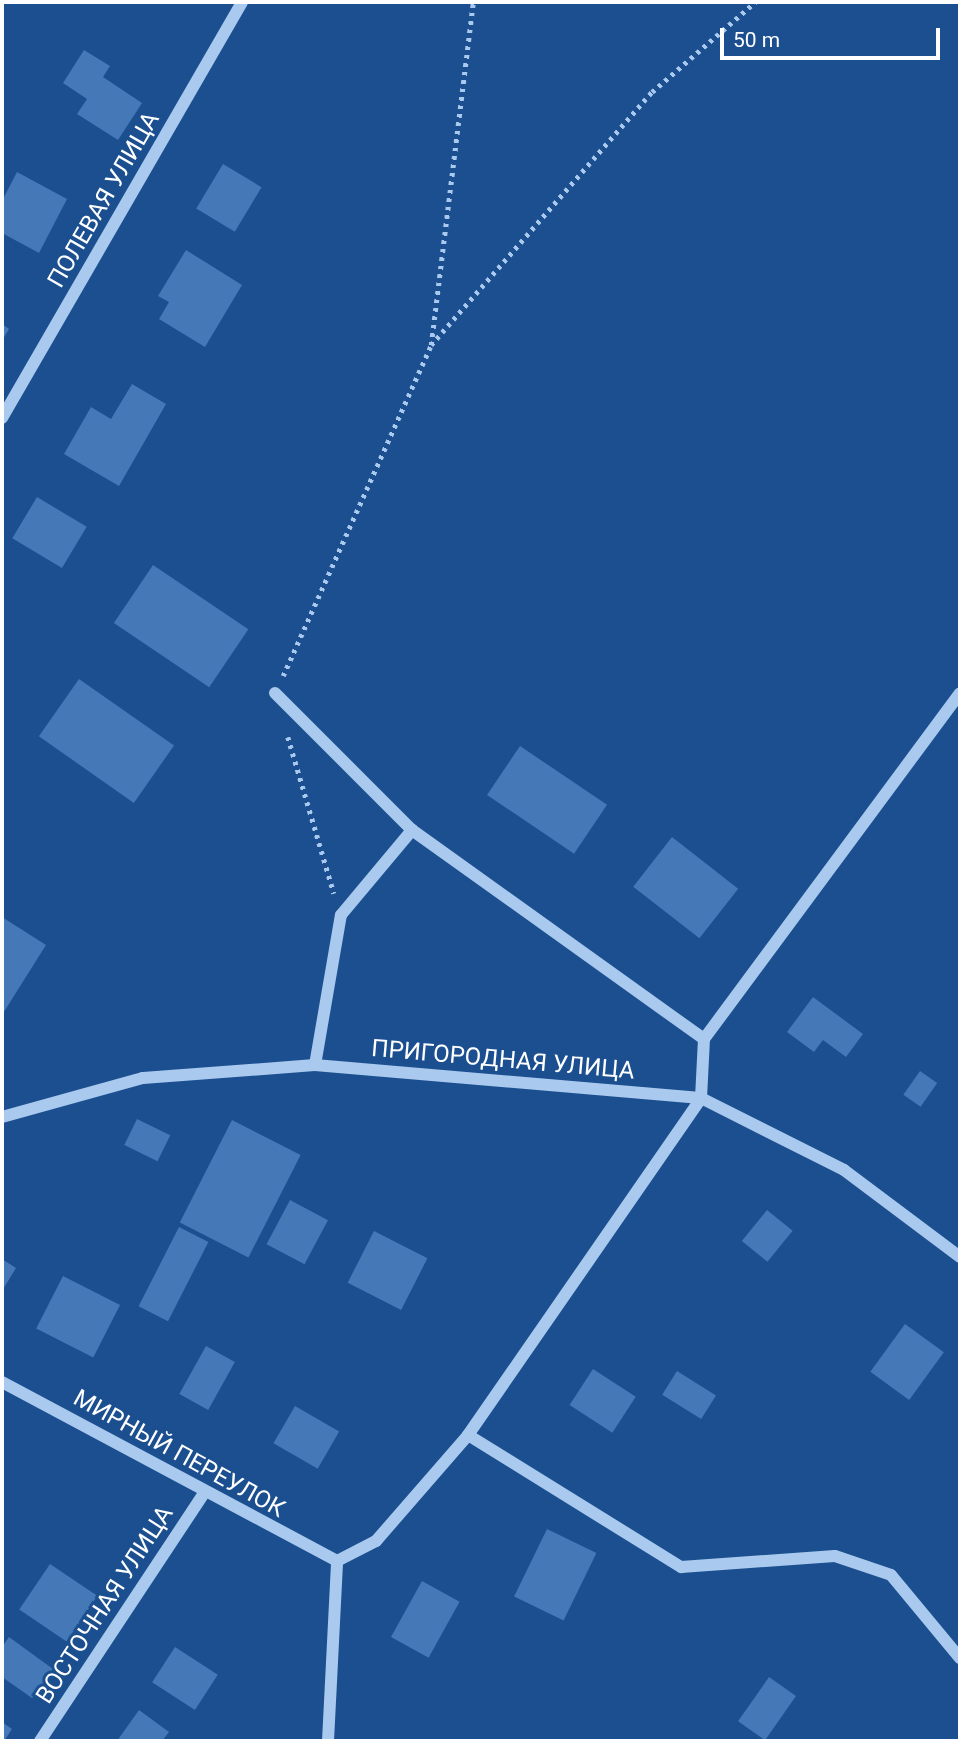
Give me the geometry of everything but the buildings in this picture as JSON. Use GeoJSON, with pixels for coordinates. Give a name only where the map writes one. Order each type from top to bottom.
{"type":"FeatureCollection","features":[{"type":"Feature","properties":{"kind":"street","name":"ПОЛЕВАЯ УЛИЦА"},"geometry":{"type":"LineString","coordinates":[[2,418],[242,2]]}},
{"type":"Feature","properties":{"kind":"street"},"geometry":{"type":"LineString","coordinates":[[275,693],[412,830],[704,1039]]}},
{"type":"Feature","properties":{"kind":"street"},"geometry":{"type":"LineString","coordinates":[[328,1741],[337,1561],[376,1541],[468,1435],[701,1098],[704,1039],[960,693]]}},
{"type":"Feature","properties":{"kind":"street"},"geometry":{"type":"LineString","coordinates":[[316,1065],[341,915],[412,830]]}},
{"type":"Feature","properties":{"kind":"street","name":"ПРИГОРОДНАЯ УЛИЦА"},"geometry":{"type":"LineString","coordinates":[[2,1117],[143,1078],[316,1065],[701,1098],[844,1170],[960,1257]]}},
{"type":"Feature","properties":{"kind":"street","name":"МИРНЫЙ ПЕРЕУЛОК"},"geometry":{"type":"LineString","coordinates":[[2,1382],[337,1561]]}},
{"type":"Feature","properties":{"kind":"street"},"geometry":{"type":"LineString","coordinates":[[468,1435],[681,1567],[835,1556],[891,1575],[960,1658]]}},
{"type":"Feature","properties":{"kind":"street","name":"ВОСТОЧНАЯ УЛИЦА"},"geometry":{"type":"LineString","coordinates":[[40,1741],[205,1492]]}},
{"type":"Feature","properties":{"kind":"path"},"geometry":{"type":"LineString","coordinates":[[431,345],[473,2]]}},
{"type":"Feature","properties":{"kind":"path"},"geometry":{"type":"LineString","coordinates":[[275,693],[431,345],[652,92],[755,2]]}},
{"type":"Feature","properties":{"kind":"path"},"geometry":{"type":"LineString","coordinates":[[286,732],[341,915]]}}]}
